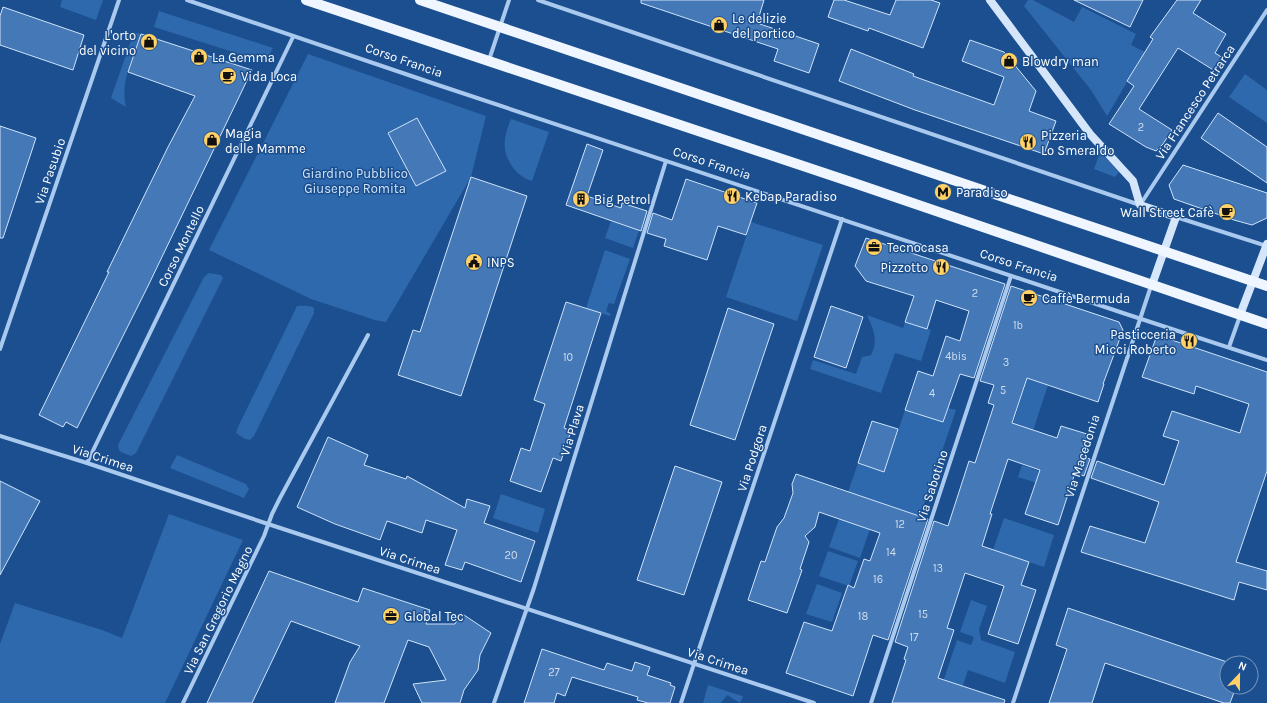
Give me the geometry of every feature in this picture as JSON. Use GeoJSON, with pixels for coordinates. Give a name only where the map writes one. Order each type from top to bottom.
{"type":"FeatureCollection","features":[{"type":"Feature","properties":{"kind":"main road","name":"Corso Francia"},"geometry":{"type":"LineString","coordinates":[[306,0],[1267,324]]}},
{"type":"Feature","properties":{"kind":"main road"},"geometry":{"type":"LineString","coordinates":[[420,0],[1267,286]]}},
{"type":"Feature","properties":{"kind":"street","name":"Via Pasubio"},"geometry":{"type":"LineString","coordinates":[[0,348],[119,0]]}},
{"type":"Feature","properties":{"kind":"street","name":"Corso Francia"},"geometry":{"type":"LineString","coordinates":[[187,0],[293,37],[1267,360]]}},
{"type":"Feature","properties":{"kind":"street"},"geometry":{"type":"LineString","coordinates":[[488,61],[509,0]]}},
{"type":"Feature","properties":{"kind":"street"},"geometry":{"type":"LineString","coordinates":[[538,0],[1140,205],[1267,245],[1252,281],[1229,347]]}},
{"type":"Feature","properties":{"kind":"street"},"geometry":{"type":"LineString","coordinates":[[990,0],[1090,134],[1133,181],[1140,205]]}},
{"type":"Feature","properties":{"kind":"street","name":"Via Francesco Petrarca"},"geometry":{"type":"LineString","coordinates":[[1140,205],[1267,10]]}},
{"type":"Feature","properties":{"kind":"street","name":"Corso Montello"},"geometry":{"type":"LineString","coordinates":[[87,463],[293,37]]}},
{"type":"Feature","properties":{"kind":"street","name":"Via Plava"},"geometry":{"type":"LineString","coordinates":[[494,703],[527,609],[666,161]]}},
{"type":"Feature","properties":{"kind":"street","name":"Via Macedonia"},"geometry":{"type":"LineString","coordinates":[[1013,703],[1140,319],[1176,217]]}},
{"type":"Feature","properties":{"kind":"street","name":"Via Podgora"},"geometry":{"type":"LineString","coordinates":[[681,703],[842,219]]}},
{"type":"Feature","properties":{"kind":"street","name":"Via Sabotino"},"geometry":{"type":"LineString","coordinates":[[871,703],[1011,276]]}},
{"type":"Feature","properties":{"kind":"street"},"geometry":{"type":"LineString","coordinates":[[268,524],[280,498],[368,334]]}},
{"type":"Feature","properties":{"kind":"street","name":"Via Crimea"},"geometry":{"type":"LineString","coordinates":[[0,436],[87,463],[814,703]]}},
{"type":"Feature","properties":{"kind":"street","name":"Via San Gregorio Magno"},"geometry":{"type":"LineString","coordinates":[[183,703],[264,536],[268,524]]}},
{"type":"Feature","properties":{"kind":"green space"},"geometry":{"type":"Polygon","coordinates":[[[62,0],[103,0],[96,20],[60,7],[62,0]]]}},
{"type":"Feature","properties":{"kind":"green space"},"geometry":{"type":"Polygon","coordinates":[[[1028,0],[1033,0],[1074,22],[1082,7],[1136,34],[1131,45],[1145,52],[1107,116],[1091,90],[1024,6],[1028,0]]]}},
{"type":"Feature","properties":{"kind":"green space"},"geometry":{"type":"Polygon","coordinates":[[[159,11],[273,48],[265,62],[154,27],[159,11]]]}},
{"type":"Feature","properties":{"kind":"green space"},"geometry":{"type":"Polygon","coordinates":[[[134,32],[141,34],[126,79],[126,107],[111,98],[134,32]]]}},
{"type":"Feature","properties":{"kind":"green space","name":"Giardino Pubblico Giuseppe Romita"},"geometry":{"type":"Polygon","coordinates":[[[308,54],[486,116],[471,177],[386,322],[375,320],[311,299],[209,250],[308,54]]]}},
{"type":"Feature","properties":{"kind":"green space"},"geometry":{"type":"Polygon","coordinates":[[[1245,74],[1267,90],[1267,123],[1229,97],[1245,74]]]}},
{"type":"Feature","properties":{"kind":"green space"},"geometry":{"type":"Polygon","coordinates":[[[511,119],[549,132],[532,181],[518,173],[507,157],[505,151],[505,139],[511,119]]]}},
{"type":"Feature","properties":{"kind":"green space"},"geometry":{"type":"Polygon","coordinates":[[[1100,152],[1119,172],[1115,177],[1094,169],[1100,152]]]}},
{"type":"Feature","properties":{"kind":"green space"},"geometry":{"type":"Polygon","coordinates":[[[611,221],[639,230],[633,248],[605,238],[611,221]]]}},
{"type":"Feature","properties":{"kind":"green space"},"geometry":{"type":"Polygon","coordinates":[[[751,222],[823,245],[797,321],[726,297],[751,222]]]}},
{"type":"Feature","properties":{"kind":"green space"},"geometry":{"type":"Polygon","coordinates":[[[605,250],[630,259],[614,304],[609,303],[606,311],[611,314],[610,316],[586,308],[605,250]]]}},
{"type":"Feature","properties":{"kind":"green space"},"geometry":{"type":"Polygon","coordinates":[[[209,273],[221,275],[223,278],[136,453],[131,456],[124,453],[119,450],[118,445],[204,277],[209,273]]]}},
{"type":"Feature","properties":{"kind":"green space"},"geometry":{"type":"Polygon","coordinates":[[[297,306],[312,307],[314,308],[314,313],[254,436],[250,440],[245,439],[236,433],[238,427],[297,306]]]}},
{"type":"Feature","properties":{"kind":"green space"},"geometry":{"type":"Polygon","coordinates":[[[867,315],[903,328],[905,322],[931,330],[921,361],[895,353],[881,393],[810,369],[813,360],[856,374],[862,357],[871,355],[875,345],[873,330],[867,315]]]}},
{"type":"Feature","properties":{"kind":"green space"},"geometry":{"type":"Polygon","coordinates":[[[1027,378],[1048,385],[1033,431],[1013,424],[1027,378]]]}},
{"type":"Feature","properties":{"kind":"green space"},"geometry":{"type":"Polygon","coordinates":[[[948,408],[956,410],[920,516],[848,492],[858,463],[884,472],[905,410],[943,422],[948,408]]]}},
{"type":"Feature","properties":{"kind":"green space"},"geometry":{"type":"Polygon","coordinates":[[[177,455],[246,484],[249,489],[244,498],[170,468],[177,455]]]}},
{"type":"Feature","properties":{"kind":"green space"},"geometry":{"type":"Polygon","coordinates":[[[1022,465],[1071,482],[1068,493],[1018,477],[1022,465]]]}},
{"type":"Feature","properties":{"kind":"green space"},"geometry":{"type":"Polygon","coordinates":[[[501,494],[545,509],[538,533],[493,518],[501,494]]]}},
{"type":"Feature","properties":{"kind":"green space"},"geometry":{"type":"Polygon","coordinates":[[[169,514],[243,540],[165,703],[0,703],[0,644],[15,603],[102,630],[122,638],[169,514]]]}},
{"type":"Feature","properties":{"kind":"green space"},"geometry":{"type":"Polygon","coordinates":[[[1004,518],[1054,535],[1044,567],[993,550],[1004,518]]]}},
{"type":"Feature","properties":{"kind":"green space"},"geometry":{"type":"Polygon","coordinates":[[[839,519],[870,529],[860,558],[829,547],[839,519]]]}},
{"type":"Feature","properties":{"kind":"green space"},"geometry":{"type":"Polygon","coordinates":[[[828,551],[858,561],[849,586],[819,576],[828,551]]]}},
{"type":"Feature","properties":{"kind":"green space"},"geometry":{"type":"Polygon","coordinates":[[[817,584],[842,593],[832,622],[806,614],[817,584]]]}},
{"type":"Feature","properties":{"kind":"green space"},"geometry":{"type":"Polygon","coordinates":[[[971,600],[987,606],[979,629],[981,640],[1015,652],[1005,683],[968,670],[962,688],[943,682],[957,640],[971,645],[974,637],[960,632],[971,600]]]}},
{"type":"Feature","properties":{"kind":"green space"},"geometry":{"type":"Polygon","coordinates":[[[708,685],[743,697],[740,703],[727,695],[721,703],[703,703],[708,685]]]}},
{"type":"Feature","properties":{"kind":"building"},"geometry":{"type":"Polygon","coordinates":[[[641,0],[764,0],[757,23],[819,44],[809,73],[774,61],[778,49],[641,3],[641,0]]]}},
{"type":"Feature","properties":{"kind":"building"},"geometry":{"type":"Polygon","coordinates":[[[834,0],[844,0],[890,15],[896,0],[931,0],[940,3],[923,48],[869,28],[868,31],[828,17],[834,0]]]}},
{"type":"Feature","properties":{"kind":"building"},"geometry":{"type":"Polygon","coordinates":[[[1074,0],[1143,0],[1130,27],[1074,0]]]}},
{"type":"Feature","properties":{"kind":"building"},"geometry":{"type":"Polygon","coordinates":[[[1177,0],[1201,0],[1193,13],[1226,34],[1215,53],[1223,58],[1215,71],[1178,48],[1139,109],[1172,130],[1163,144],[1156,151],[1146,147],[1109,124],[1134,86],[1127,81],[1153,39],[1150,37],[1177,0]]]}},
{"type":"Feature","properties":{"kind":"building"},"geometry":{"type":"Polygon","coordinates":[[[3,7],[84,35],[73,70],[0,45],[0,16],[3,7]]]}},
{"type":"Feature","properties":{"kind":"building"},"geometry":{"type":"Polygon","coordinates":[[[141,34],[252,70],[148,286],[77,428],[66,422],[63,427],[39,415],[168,147],[195,96],[128,72],[141,34]]]}},
{"type":"Feature","properties":{"kind":"building"},"geometry":{"type":"Polygon","coordinates":[[[970,40],[1004,52],[1036,91],[1029,111],[1056,121],[1044,154],[915,110],[839,81],[851,49],[914,74],[913,76],[994,105],[1004,77],[962,61],[970,40]]]}},
{"type":"Feature","properties":{"kind":"building"},"geometry":{"type":"Polygon","coordinates":[[[1218,113],[1267,147],[1267,183],[1201,138],[1218,113]]]}},
{"type":"Feature","properties":{"kind":"building"},"geometry":{"type":"Polygon","coordinates":[[[417,118],[446,171],[416,186],[388,133],[417,118]]]}},
{"type":"Feature","properties":{"kind":"building"},"geometry":{"type":"Polygon","coordinates":[[[0,126],[36,138],[3,238],[0,238],[0,126]]]}},
{"type":"Feature","properties":{"kind":"building","name":"Big Petrol"},"geometry":{"type":"Polygon","coordinates":[[[587,144],[603,150],[587,196],[621,208],[622,203],[647,211],[641,231],[566,205],[587,144]]]}},
{"type":"Feature","properties":{"kind":"building"},"geometry":{"type":"Polygon","coordinates":[[[1183,165],[1267,193],[1267,218],[1252,225],[1174,199],[1169,185],[1183,165]]]}},
{"type":"Feature","properties":{"kind":"building","name":"INPS"},"geometry":{"type":"Polygon","coordinates":[[[471,177],[527,196],[461,396],[398,375],[413,330],[420,332],[471,177]]]}},
{"type":"Feature","properties":{"kind":"building"},"geometry":{"type":"Polygon","coordinates":[[[686,179],[757,203],[746,235],[718,226],[707,260],[664,246],[666,239],[647,233],[653,213],[672,220],[686,179]]]}},
{"type":"Feature","properties":{"kind":"building"},"geometry":{"type":"Polygon","coordinates":[[[866,238],[1005,284],[974,378],[960,374],[943,422],[905,410],[918,371],[933,376],[946,336],[960,341],[969,311],[936,300],[927,329],[905,322],[914,296],[866,281],[855,266],[866,238]]]}},
{"type":"Feature","properties":{"kind":"building"},"geometry":{"type":"Polygon","coordinates":[[[1011,286],[1119,322],[1123,330],[1098,402],[1027,378],[1012,423],[1057,438],[1061,426],[1087,434],[1080,456],[1090,459],[1084,476],[1075,473],[1058,525],[1025,514],[1040,470],[1008,459],[990,514],[992,514],[982,546],[1029,562],[1021,585],[1036,590],[1018,644],[988,634],[1004,586],[965,573],[947,628],[954,630],[938,678],[1005,700],[1004,703],[892,703],[906,660],[904,659],[908,647],[895,642],[934,521],[948,526],[969,461],[975,463],[994,405],[988,403],[994,385],[980,381],[1011,286]]]}},
{"type":"Feature","properties":{"kind":"building"},"geometry":{"type":"Polygon","coordinates":[[[566,302],[601,313],[564,428],[571,431],[561,461],[553,458],[541,492],[510,481],[521,448],[530,451],[545,404],[534,400],[566,302]]]}},
{"type":"Feature","properties":{"kind":"building"},"geometry":{"type":"Polygon","coordinates":[[[831,306],[863,317],[846,368],[814,357],[831,306]]]}},
{"type":"Feature","properties":{"kind":"building"},"geometry":{"type":"Polygon","coordinates":[[[728,308],[774,324],[735,440],[690,425],[728,308]]]}},
{"type":"Feature","properties":{"kind":"building"},"geometry":{"type":"Polygon","coordinates":[[[1157,335],[1267,372],[1267,471],[1236,562],[1267,571],[1267,590],[1239,582],[1234,600],[1081,552],[1090,526],[1145,543],[1159,502],[1091,478],[1097,461],[1164,485],[1179,441],[1163,436],[1172,411],[1240,433],[1249,404],[1196,386],[1194,394],[1142,377],[1157,335]]]}},
{"type":"Feature","properties":{"kind":"building"},"geometry":{"type":"Polygon","coordinates":[[[872,421],[898,429],[884,472],[858,463],[872,421]]]}},
{"type":"Feature","properties":{"kind":"building"},"geometry":{"type":"Polygon","coordinates":[[[328,437],[368,455],[364,465],[406,479],[407,476],[465,508],[467,499],[490,506],[484,523],[535,541],[521,582],[465,562],[462,570],[445,565],[457,530],[426,520],[422,533],[387,521],[380,540],[335,524],[297,507],[328,437]]]}},
{"type":"Feature","properties":{"kind":"building"},"geometry":{"type":"Polygon","coordinates":[[[675,466],[722,482],[684,595],[637,580],[675,466]]]}},
{"type":"Feature","properties":{"kind":"building"},"geometry":{"type":"Polygon","coordinates":[[[796,474],[928,519],[888,640],[873,635],[853,696],[786,673],[804,622],[832,631],[848,585],[854,588],[864,559],[870,561],[880,533],[819,512],[815,527],[805,536],[809,542],[800,569],[802,570],[787,613],[748,600],[761,561],[765,562],[777,527],[784,518],[793,493],[792,484],[796,474]]]}},
{"type":"Feature","properties":{"kind":"building"},"geometry":{"type":"Polygon","coordinates":[[[0,481],[40,501],[0,575],[0,481]]]}},
{"type":"Feature","properties":{"kind":"building"},"geometry":{"type":"Polygon","coordinates":[[[269,571],[358,602],[363,588],[430,610],[426,624],[455,624],[461,613],[491,633],[480,655],[478,670],[464,690],[460,703],[422,703],[413,684],[446,680],[429,647],[408,640],[384,703],[335,703],[350,662],[360,646],[291,621],[252,703],[207,703],[269,571]]]}},
{"type":"Feature","properties":{"kind":"building"},"geometry":{"type":"Polygon","coordinates":[[[1068,608],[1219,659],[1219,695],[1233,695],[1230,703],[1224,703],[1105,663],[1092,703],[1049,703],[1067,649],[1056,645],[1068,608]]]}},
{"type":"Feature","properties":{"kind":"building"},"geometry":{"type":"Polygon","coordinates":[[[542,649],[604,670],[607,663],[632,671],[635,662],[650,667],[647,675],[671,683],[670,685],[675,687],[670,703],[648,703],[637,700],[638,697],[572,677],[565,696],[557,693],[554,703],[524,703],[542,649]]]}},
{"type":"Feature","properties":{"kind":"place","name":"Le delizie del portico"},"geometry":{"type":"Point","coordinates":[719,25]}},
{"type":"Feature","properties":{"kind":"place","name":"L'orto del vicino"},"geometry":{"type":"Point","coordinates":[149,42]}},
{"type":"Feature","properties":{"kind":"place","name":"La Gemma"},"geometry":{"type":"Point","coordinates":[199,57]}},
{"type":"Feature","properties":{"kind":"place","name":"Blowdry man"},"geometry":{"type":"Point","coordinates":[1009,61]}},
{"type":"Feature","properties":{"kind":"place","name":"Vida Loca"},"geometry":{"type":"Point","coordinates":[228,76]}},
{"type":"Feature","properties":{"kind":"place","name":"Magia delle Mamme"},"geometry":{"type":"Point","coordinates":[212,140]}},
{"type":"Feature","properties":{"kind":"place","name":"Pizzeria Lo Smeraldo"},"geometry":{"type":"Point","coordinates":[1028,142]}},
{"type":"Feature","properties":{"kind":"place","name":"Paradiso"},"geometry":{"type":"Point","coordinates":[943,192]}},
{"type":"Feature","properties":{"kind":"place","name":"Kebap Paradiso"},"geometry":{"type":"Point","coordinates":[732,196]}},
{"type":"Feature","properties":{"kind":"place","name":"Big Petrol"},"geometry":{"type":"Point","coordinates":[581,199]}},
{"type":"Feature","properties":{"kind":"place","name":"Wall Street Cafè"},"geometry":{"type":"Point","coordinates":[1227,212]}},
{"type":"Feature","properties":{"kind":"place","name":"Tecnocasa"},"geometry":{"type":"Point","coordinates":[874,247]}},
{"type":"Feature","properties":{"kind":"place","name":"INPS"},"geometry":{"type":"Point","coordinates":[474,262]}},
{"type":"Feature","properties":{"kind":"place","name":"Pizzotto"},"geometry":{"type":"Point","coordinates":[941,267]}},
{"type":"Feature","properties":{"kind":"place","name":"Caffè Bermuda"},"geometry":{"type":"Point","coordinates":[1029,298]}},
{"type":"Feature","properties":{"kind":"place","name":"Pasticceria Micci Roberto"},"geometry":{"type":"Point","coordinates":[1189,341]}},
{"type":"Feature","properties":{"kind":"place","name":"Global Tec"},"geometry":{"type":"Point","coordinates":[391,616]}}]}
